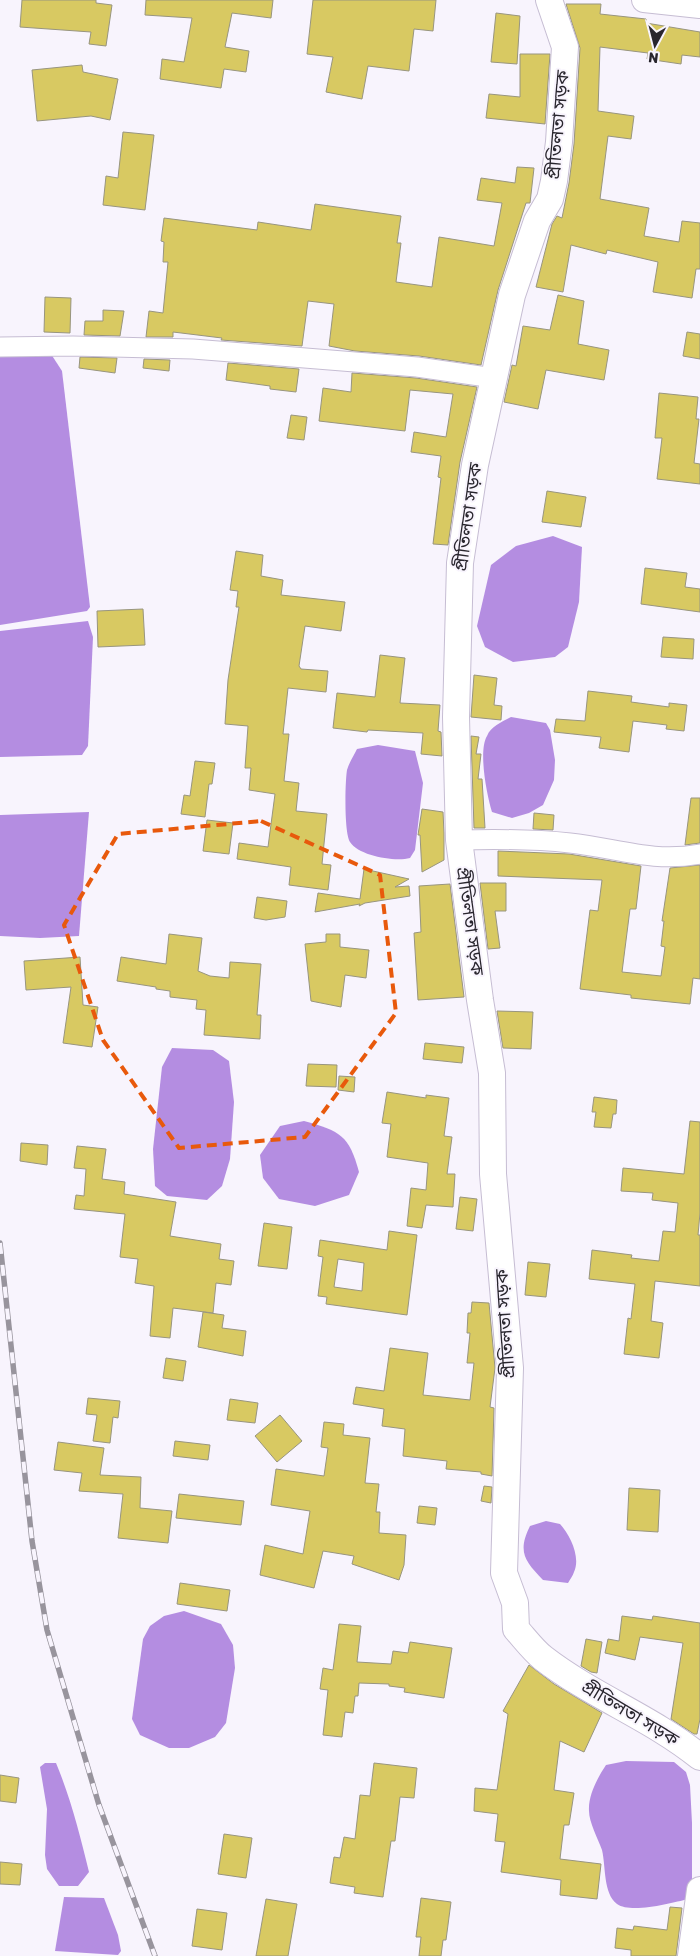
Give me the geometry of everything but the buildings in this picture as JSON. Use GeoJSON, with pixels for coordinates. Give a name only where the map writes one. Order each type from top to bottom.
{"type":"FeatureCollection","features":[{"type":"Feature","properties":{"kind":"main road","name":"প্রীতিলতা সড়ক"},"geometry":{"type":"LineString","coordinates":[[549,0],[565,47],[559,142],[554,181],[550,199],[537,221],[512,296],[475,465],[460,563],[456,717],[459,840],[480,1000],[492,1073],[493,1174],[510,1368],[504,1573],[515,1603],[516,1630],[542,1657],[593,1692],[657,1728],[700,1757]]}},
{"type":"Feature","properties":{"kind":"main road"},"geometry":{"type":"LineString","coordinates":[[691,1956],[700,1890]]}},
{"type":"Feature","properties":{"kind":"street"},"geometry":{"type":"LineString","coordinates":[[644,0],[700,6]]}},
{"type":"Feature","properties":{"kind":"street"},"geometry":{"type":"LineString","coordinates":[[0,347],[73,346],[193,350],[417,367],[494,378]]}},
{"type":"Feature","properties":{"kind":"street"},"geometry":{"type":"LineString","coordinates":[[459,840],[514,839],[572,843],[646,857],[682,857],[700,854]]}},
{"type":"Feature","properties":{"kind":"highlighted area"},"geometry":{"type":"Polygon","coordinates":[[[261,821],[380,875],[396,1013],[305,1137],[179,1148],[103,1040],[64,925],[118,834],[261,821]]]}},
{"type":"Feature","properties":{"kind":"shaded area"},"geometry":{"type":"Polygon","coordinates":[[[51,354],[62,371],[90,607],[87,611],[0,625],[0,355],[51,354]]]}},
{"type":"Feature","properties":{"kind":"shaded area"},"geometry":{"type":"Polygon","coordinates":[[[553,536],[582,547],[579,602],[568,647],[555,657],[513,662],[485,647],[477,626],[491,565],[516,546],[553,536]]]}},
{"type":"Feature","properties":{"kind":"shaded area"},"geometry":{"type":"Polygon","coordinates":[[[88,621],[93,637],[88,746],[82,755],[0,757],[0,631],[88,621]]]}},
{"type":"Feature","properties":{"kind":"shaded area"},"geometry":{"type":"Polygon","coordinates":[[[511,717],[546,723],[550,730],[555,760],[554,780],[543,805],[529,813],[512,818],[492,812],[483,762],[484,743],[489,733],[497,725],[511,717]]]}},
{"type":"Feature","properties":{"kind":"shaded area"},"geometry":{"type":"Polygon","coordinates":[[[378,745],[415,751],[423,783],[415,850],[410,858],[396,859],[369,854],[355,847],[348,837],[346,807],[347,770],[357,749],[378,745]]]}},
{"type":"Feature","properties":{"kind":"shaded area"},"geometry":{"type":"Polygon","coordinates":[[[89,812],[79,936],[40,938],[0,936],[0,815],[89,812]]]}},
{"type":"Feature","properties":{"kind":"shaded area"},"geometry":{"type":"Polygon","coordinates":[[[172,1048],[213,1050],[229,1061],[234,1102],[230,1159],[222,1186],[207,1200],[167,1196],[155,1186],[153,1149],[162,1067],[172,1048]]]}},
{"type":"Feature","properties":{"kind":"shaded area"},"geometry":{"type":"Polygon","coordinates":[[[304,1121],[335,1132],[347,1142],[359,1172],[349,1195],[315,1206],[279,1199],[263,1178],[260,1155],[280,1126],[304,1121]]]}},
{"type":"Feature","properties":{"kind":"shaded area"},"geometry":{"type":"Polygon","coordinates":[[[546,1521],[560,1524],[573,1546],[576,1566],[568,1583],[543,1580],[525,1556],[524,1543],[530,1526],[546,1521]]]}},
{"type":"Feature","properties":{"kind":"shaded area"},"geometry":{"type":"Polygon","coordinates":[[[184,1611],[221,1624],[233,1645],[235,1668],[226,1723],[215,1737],[189,1748],[169,1748],[140,1735],[132,1719],[143,1639],[150,1626],[164,1616],[184,1611]]]}},
{"type":"Feature","properties":{"kind":"shaded area"},"geometry":{"type":"Polygon","coordinates":[[[626,1761],[674,1762],[686,1772],[690,1785],[692,1823],[692,1889],[688,1899],[652,1907],[632,1908],[617,1904],[609,1893],[602,1850],[590,1820],[589,1805],[594,1786],[606,1765],[626,1761]]]}},
{"type":"Feature","properties":{"kind":"shaded area"},"geometry":{"type":"Polygon","coordinates":[[[45,1763],[56,1763],[79,1831],[89,1872],[78,1886],[59,1886],[47,1869],[45,1855],[47,1809],[40,1767],[45,1763]]]}},
{"type":"Feature","properties":{"kind":"shaded area"},"geometry":{"type":"Polygon","coordinates":[[[64,1897],[104,1898],[118,1935],[121,1951],[118,1955],[55,1951],[64,1897]]]}},
{"type":"Feature","properties":{"kind":"railway"},"geometry":{"type":"LineString","coordinates":[[0,1243],[32,1541],[47,1630],[99,1805],[155,1956]]}}]}
